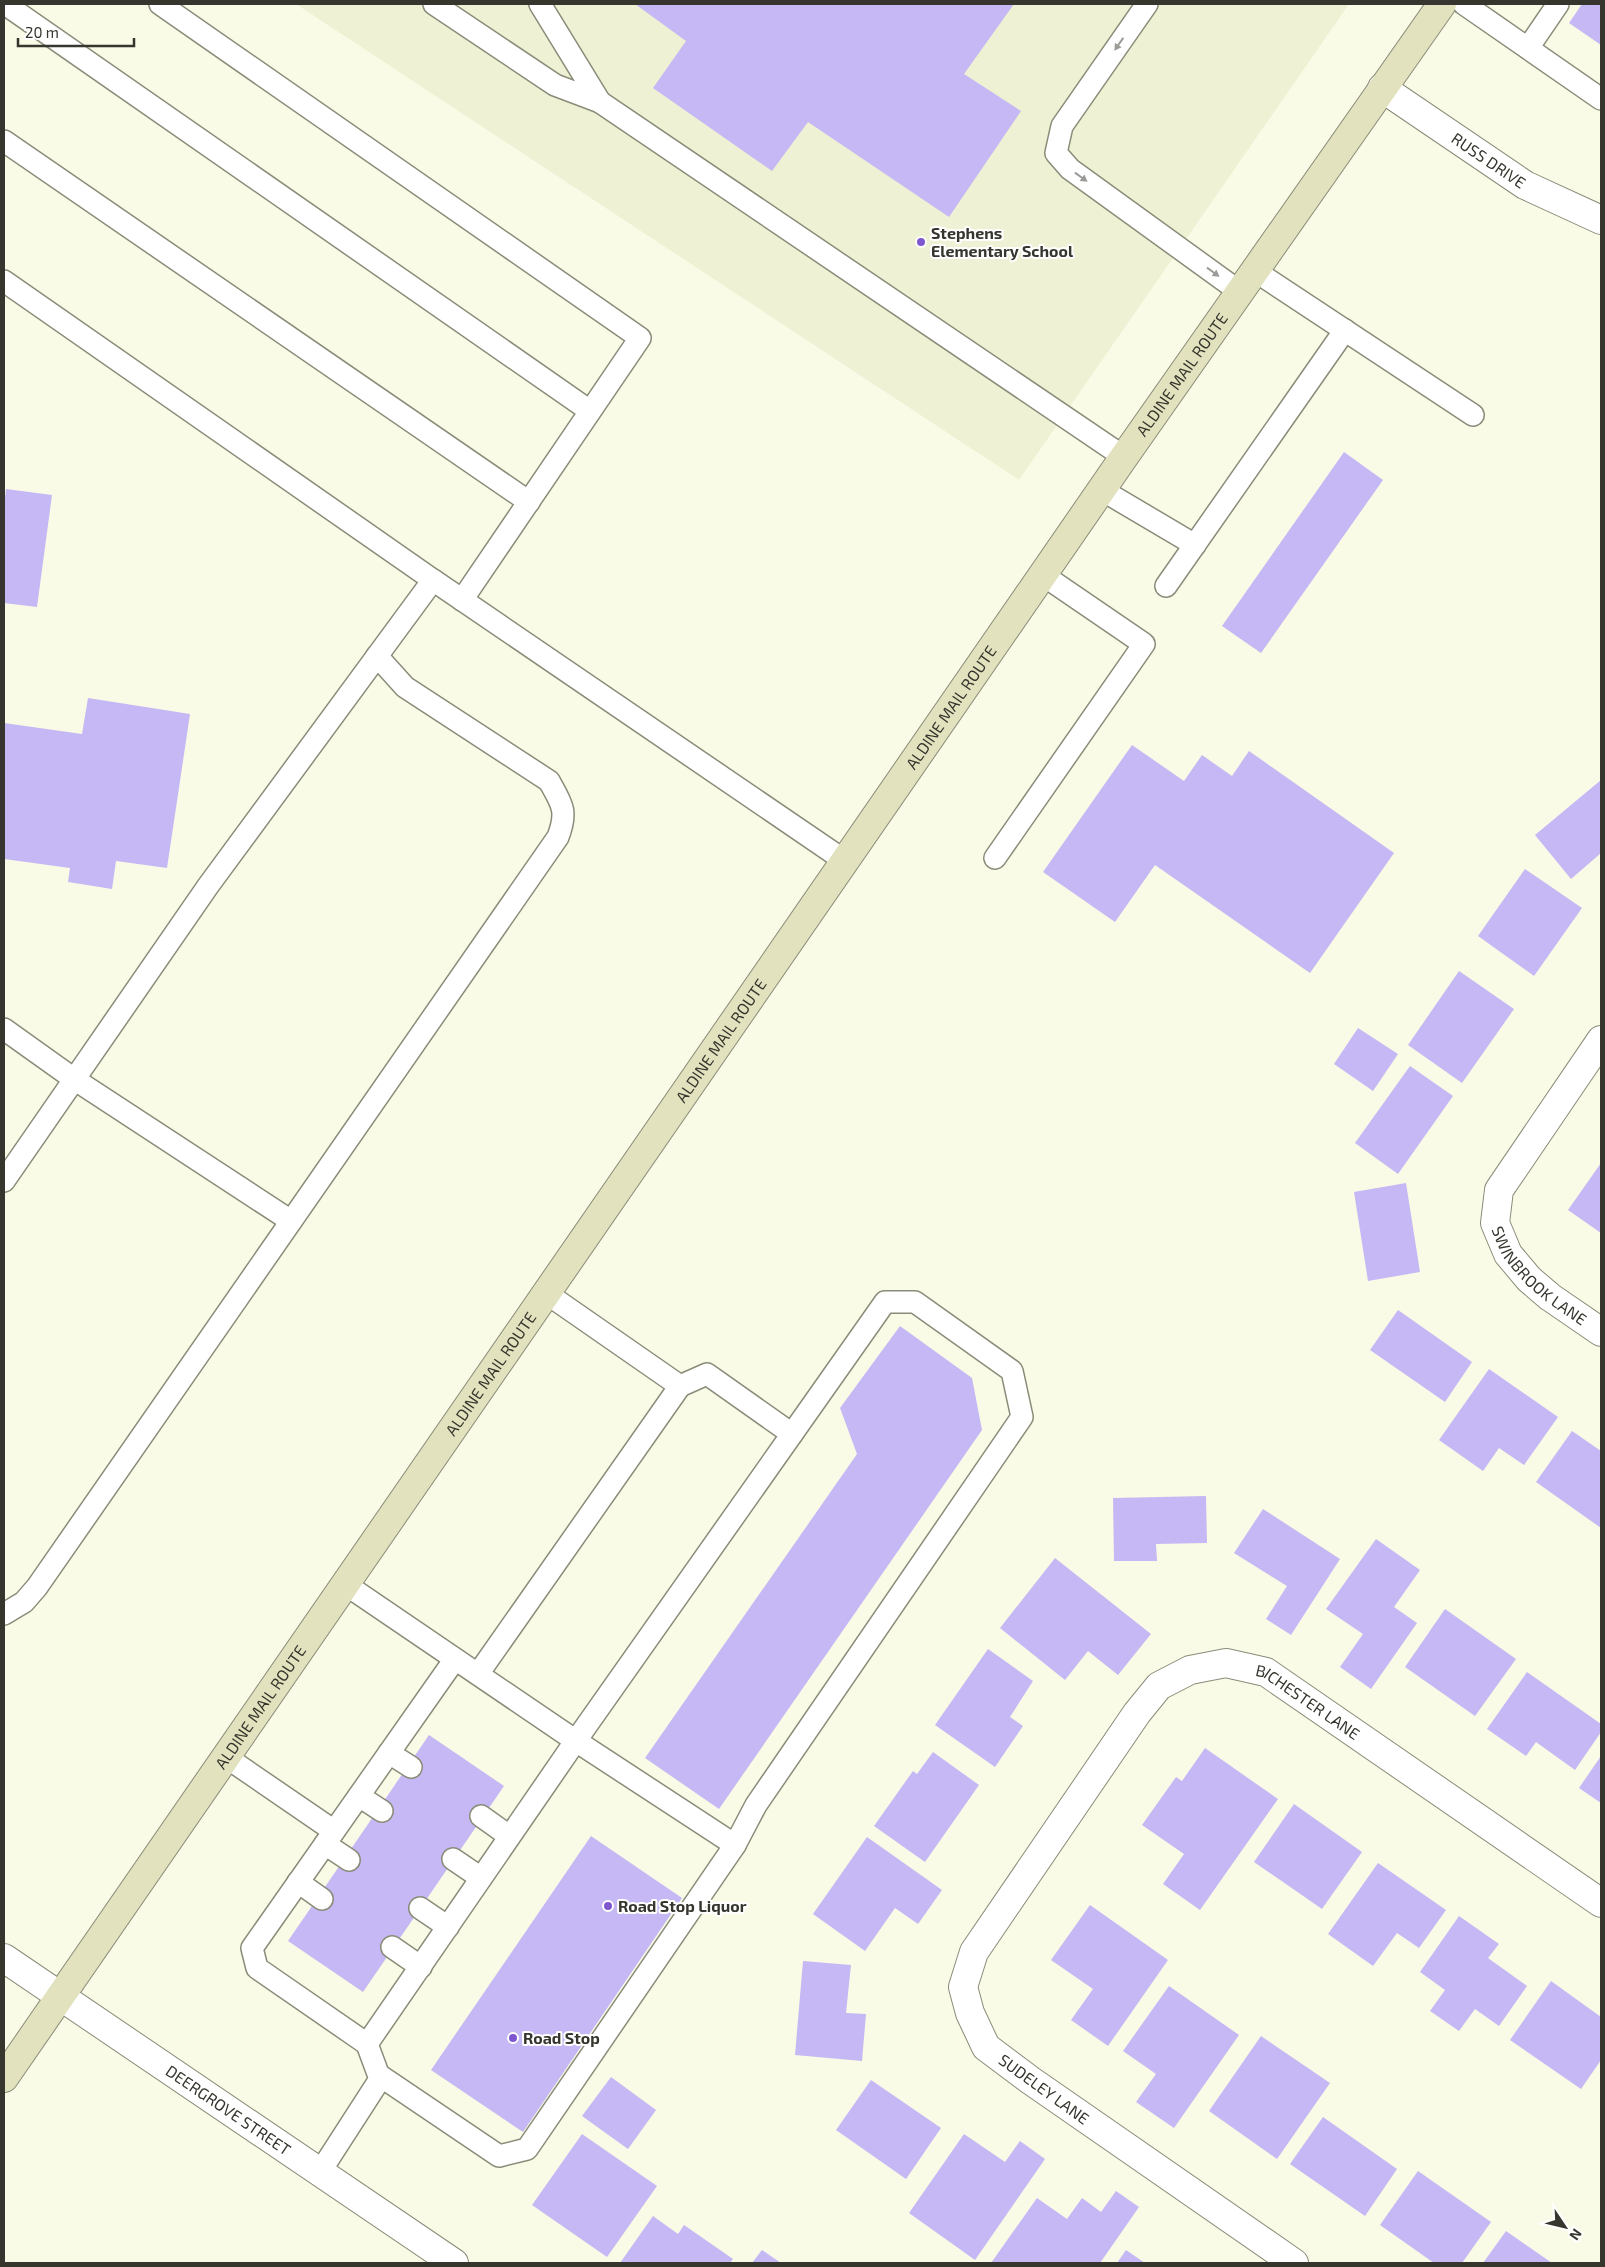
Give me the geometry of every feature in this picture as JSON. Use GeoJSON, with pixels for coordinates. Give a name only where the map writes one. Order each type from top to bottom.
{"type":"FeatureCollection","features":[{"type":"Feature","properties":{"kind":"main road","name":"ALDINE MAIL ROUTE"},"geometry":{"type":"LineString","coordinates":[[4,2078],[1124,458],[1442,4]]}},
{"type":"Feature","properties":{"kind":"street","name":"RUSS DRIVE"},"geometry":{"type":"LineString","coordinates":[[1382,88],[1525,184],[1601,220]]}},
{"type":"Feature","properties":{"kind":"street","name":"SWINBROOK LANE"},"geometry":{"type":"LineString","coordinates":[[1596,1048],[1499,1190],[1495,1223],[1508,1254],[1529,1279],[1550,1297],[1601,1332]]}},
{"type":"Feature","properties":{"kind":"street","name":"BICHESTER LANE"},"geometry":{"type":"LineString","coordinates":[[1048,1842],[1137,1713],[1159,1686],[1190,1670],[1226,1663],[1266,1672],[1601,1902]]}},
{"type":"Feature","properties":{"kind":"street","name":"SUDELEY LANE"},"geometry":{"type":"LineString","coordinates":[[1048,1842],[974,1952],[963,1987],[970,2013],[986,2047],[1030,2080],[1294,2263]]}},
{"type":"Feature","properties":{"kind":"street","name":"DEERGROVE STREET"},"geometry":{"type":"LineString","coordinates":[[4,1958],[454,2263]]}},
{"type":"Feature","properties":{"kind":"lane"},"geometry":{"type":"LineString","coordinates":[[5,4],[590,411]]}},
{"type":"Feature","properties":{"kind":"lane"},"geometry":{"type":"LineString","coordinates":[[160,4],[640,338],[462,600]]}},
{"type":"Feature","properties":{"kind":"lane"},"geometry":{"type":"LineString","coordinates":[[434,4],[555,85],[600,102],[1124,458]]}},
{"type":"Feature","properties":{"kind":"lane"},"geometry":{"type":"LineString","coordinates":[[540,4],[600,102]]}},
{"type":"Feature","properties":{"kind":"lane"},"geometry":{"type":"LineString","coordinates":[[1147,4],[1062,126],[1056,152],[1070,169],[1247,281],[1345,330],[1473,415]]}},
{"type":"Feature","properties":{"kind":"lane"},"geometry":{"type":"LineString","coordinates":[[1464,4],[1601,99]]}},
{"type":"Feature","properties":{"kind":"lane"},"geometry":{"type":"LineString","coordinates":[[1528,48],[1558,4]]}},
{"type":"Feature","properties":{"kind":"lane"},"geometry":{"type":"LineString","coordinates":[[4,141],[528,502]]}},
{"type":"Feature","properties":{"kind":"lane"},"geometry":{"type":"LineString","coordinates":[[4,281],[433,580],[845,861]]}},
{"type":"Feature","properties":{"kind":"lane"},"geometry":{"type":"LineString","coordinates":[[1166,586],[1345,330]]}},
{"type":"Feature","properties":{"kind":"lane"},"geometry":{"type":"LineString","coordinates":[[1102,490],[1195,545]]}},
{"type":"Feature","properties":{"kind":"lane"},"geometry":{"type":"LineString","coordinates":[[995,858],[1144,644],[1043,575]]}},
{"type":"Feature","properties":{"kind":"lane"},"geometry":{"type":"LineString","coordinates":[[4,1181],[208,886],[433,580]]}},
{"type":"Feature","properties":{"kind":"lane"},"geometry":{"type":"LineString","coordinates":[[4,1614],[24,1602],[36,1587],[558,837],[564,822],[562,804],[549,781],[405,687],[377,656]]}},
{"type":"Feature","properties":{"kind":"lane"},"geometry":{"type":"LineString","coordinates":[[4,1029],[74,1079],[291,1221]]}},
{"type":"Feature","properties":{"kind":"lane"},"geometry":{"type":"LineString","coordinates":[[546,1293],[680,1386]]}},
{"type":"Feature","properties":{"kind":"lane"},"geometry":{"type":"LineString","coordinates":[[367,2044],[576,1741],[885,1302],[915,1302],[1012,1371],[1022,1417],[756,1805],[735,1845],[527,2149],[499,2156],[379,2075]]}},
{"type":"Feature","properties":{"kind":"lane"},"geometry":{"type":"LineString","coordinates":[[478,1674],[680,1386],[707,1374],[792,1434]]}},
{"type":"Feature","properties":{"kind":"lane"},"geometry":{"type":"LineString","coordinates":[[345,1584],[576,1741],[735,1845]]}},
{"type":"Feature","properties":{"kind":"lane"},"geometry":{"type":"LineString","coordinates":[[320,2172],[380,2079],[379,2075],[367,2044],[257,1968],[252,1948],[455,1659]]}},
{"type":"Feature","properties":{"kind":"lane"},"geometry":{"type":"LineString","coordinates":[[389,1753],[411,1767]]}},
{"type":"Feature","properties":{"kind":"lane"},"geometry":{"type":"LineString","coordinates":[[226,1757],[329,1837],[349,1860]]}},
{"type":"Feature","properties":{"kind":"lane"},"geometry":{"type":"LineString","coordinates":[[359,1796],[382,1811]]}},
{"type":"Feature","properties":{"kind":"lane"},"geometry":{"type":"LineString","coordinates":[[480,1816],[510,1836]]}},
{"type":"Feature","properties":{"kind":"lane"},"geometry":{"type":"LineString","coordinates":[[453,1859],[481,1878]]}},
{"type":"Feature","properties":{"kind":"lane"},"geometry":{"type":"LineString","coordinates":[[298,1882],[322,1899]]}},
{"type":"Feature","properties":{"kind":"lane"},"geometry":{"type":"LineString","coordinates":[[420,1908],[448,1927]]}},
{"type":"Feature","properties":{"kind":"lane"},"geometry":{"type":"LineString","coordinates":[[392,1947],[421,1967]]}},
{"type":"Feature","properties":{"kind":"shaded area","name":"Stephens Elementary School"},"geometry":{"type":"Polygon","coordinates":[[[296,4],[1349,4],[1019,480],[296,4]]]}},
{"type":"Feature","properties":{"kind":"building"},"geometry":{"type":"Polygon","coordinates":[[[635,4],[1014,4],[964,74],[1021,111],[949,217],[808,122],[772,171],[653,88],[686,41],[635,4]]]}},
{"type":"Feature","properties":{"kind":"building"},"geometry":{"type":"Polygon","coordinates":[[[1582,4],[1601,4],[1601,45],[1569,23],[1582,4]]]}},
{"type":"Feature","properties":{"kind":"building"},"geometry":{"type":"Polygon","coordinates":[[[1344,452],[1383,480],[1261,653],[1222,626],[1344,452]]]}},
{"type":"Feature","properties":{"kind":"building"},"geometry":{"type":"Polygon","coordinates":[[[6,489],[52,495],[37,607],[4,603],[4,507],[6,489]]]}},
{"type":"Feature","properties":{"kind":"building"},"geometry":{"type":"Polygon","coordinates":[[[88,698],[190,714],[167,868],[116,861],[112,889],[68,882],[70,868],[4,859],[4,723],[82,734],[88,698]]]}},
{"type":"Feature","properties":{"kind":"building"},"geometry":{"type":"Polygon","coordinates":[[[1132,745],[1184,781],[1202,755],[1232,776],[1249,751],[1394,853],[1310,973],[1155,865],[1115,922],[1043,872],[1132,745]]]}},
{"type":"Feature","properties":{"kind":"building"},"geometry":{"type":"Polygon","coordinates":[[[1601,780],[1601,853],[1571,879],[1535,835],[1601,780]]]}},
{"type":"Feature","properties":{"kind":"building"},"geometry":{"type":"Polygon","coordinates":[[[1525,869],[1582,908],[1534,976],[1478,936],[1525,869]]]}},
{"type":"Feature","properties":{"kind":"building"},"geometry":{"type":"Polygon","coordinates":[[[1459,971],[1514,1009],[1462,1083],[1408,1045],[1459,971]]]}},
{"type":"Feature","properties":{"kind":"building"},"geometry":{"type":"Polygon","coordinates":[[[1358,1028],[1398,1054],[1373,1091],[1334,1064],[1358,1028]]]}},
{"type":"Feature","properties":{"kind":"building"},"geometry":{"type":"Polygon","coordinates":[[[1410,1066],[1453,1096],[1398,1174],[1355,1143],[1410,1066]]]}},
{"type":"Feature","properties":{"kind":"building"},"geometry":{"type":"Polygon","coordinates":[[[1601,1163],[1601,1233],[1568,1210],[1601,1163]]]}},
{"type":"Feature","properties":{"kind":"building"},"geometry":{"type":"Polygon","coordinates":[[[1406,1183],[1420,1272],[1368,1281],[1354,1192],[1406,1183]]]}},
{"type":"Feature","properties":{"kind":"building"},"geometry":{"type":"Polygon","coordinates":[[[1398,1310],[1472,1362],[1445,1402],[1370,1350],[1398,1310]]]}},
{"type":"Feature","properties":{"kind":"building"},"geometry":{"type":"Polygon","coordinates":[[[900,1326],[972,1378],[982,1430],[719,1809],[645,1758],[857,1454],[840,1408],[900,1326]]]}},
{"type":"Feature","properties":{"kind":"building"},"geometry":{"type":"Polygon","coordinates":[[[1489,1369],[1558,1417],[1524,1465],[1499,1448],[1483,1471],[1439,1440],[1489,1369]]]}},
{"type":"Feature","properties":{"kind":"building"},"geometry":{"type":"Polygon","coordinates":[[[1572,1431],[1601,1451],[1601,1528],[1536,1482],[1572,1431]]]}},
{"type":"Feature","properties":{"kind":"building"},"geometry":{"type":"Polygon","coordinates":[[[1206,1496],[1207,1543],[1156,1544],[1157,1561],[1114,1561],[1113,1498],[1206,1496]]]}},
{"type":"Feature","properties":{"kind":"building"},"geometry":{"type":"Polygon","coordinates":[[[1263,1509],[1340,1559],[1291,1635],[1266,1619],[1287,1586],[1234,1553],[1263,1509]]]}},
{"type":"Feature","properties":{"kind":"building"},"geometry":{"type":"Polygon","coordinates":[[[1376,1539],[1420,1570],[1394,1607],[1417,1623],[1371,1689],[1340,1667],[1363,1634],[1326,1609],[1376,1539]]]}},
{"type":"Feature","properties":{"kind":"building"},"geometry":{"type":"Polygon","coordinates":[[[1055,1558],[1151,1634],[1118,1675],[1088,1651],[1065,1680],[1000,1628],[1055,1558]]]}},
{"type":"Feature","properties":{"kind":"building"},"geometry":{"type":"Polygon","coordinates":[[[1445,1609],[1516,1659],[1475,1716],[1405,1667],[1445,1609]]]}},
{"type":"Feature","properties":{"kind":"building"},"geometry":{"type":"Polygon","coordinates":[[[988,1649],[1033,1681],[1010,1717],[1023,1726],[995,1767],[935,1725],[988,1649]]]}},
{"type":"Feature","properties":{"kind":"building"},"geometry":{"type":"Polygon","coordinates":[[[1527,1672],[1601,1724],[1601,1732],[1575,1770],[1536,1742],[1526,1756],[1487,1729],[1527,1672]]]}},
{"type":"Feature","properties":{"kind":"building"},"geometry":{"type":"Polygon","coordinates":[[[429,1735],[504,1786],[363,1992],[288,1941],[429,1735]]]}},
{"type":"Feature","properties":{"kind":"building"},"geometry":{"type":"Polygon","coordinates":[[[1205,1748],[1278,1799],[1200,1910],[1163,1884],[1184,1854],[1142,1825],[1176,1777],[1182,1781],[1205,1748]]]}},
{"type":"Feature","properties":{"kind":"building"},"geometry":{"type":"Polygon","coordinates":[[[933,1752],[979,1785],[925,1862],[874,1826],[913,1771],[917,1774],[933,1752]]]}},
{"type":"Feature","properties":{"kind":"building"},"geometry":{"type":"Polygon","coordinates":[[[1601,1756],[1601,1803],[1579,1788],[1601,1756]]]}},
{"type":"Feature","properties":{"kind":"building"},"geometry":{"type":"Polygon","coordinates":[[[1294,1804],[1362,1852],[1322,1909],[1254,1862],[1294,1804]]]}},
{"type":"Feature","properties":{"kind":"building"},"geometry":{"type":"Polygon","coordinates":[[[591,1836],[682,1898],[523,2132],[431,2070],[591,1836]]]}},
{"type":"Feature","properties":{"kind":"building"},"geometry":{"type":"Polygon","coordinates":[[[867,1837],[942,1890],[918,1924],[895,1908],[865,1951],[813,1914],[867,1837]]]}},
{"type":"Feature","properties":{"kind":"building"},"geometry":{"type":"Polygon","coordinates":[[[1378,1863],[1446,1910],[1419,1948],[1397,1933],[1373,1966],[1328,1934],[1378,1863]]]}},
{"type":"Feature","properties":{"kind":"building"},"geometry":{"type":"Polygon","coordinates":[[[1090,1905],[1168,1960],[1108,2046],[1071,2020],[1093,1989],[1051,1960],[1090,1905]]]}},
{"type":"Feature","properties":{"kind":"building"},"geometry":{"type":"Polygon","coordinates":[[[1459,1916],[1499,1944],[1488,1958],[1527,1986],[1499,2026],[1475,2009],[1459,2031],[1430,2011],[1445,1990],[1420,1972],[1459,1916]]]}},
{"type":"Feature","properties":{"kind":"building"},"geometry":{"type":"Polygon","coordinates":[[[803,1961],[851,1965],[846,2013],[866,2014],[862,2061],[795,2055],[803,1961]]]}},
{"type":"Feature","properties":{"kind":"building"},"geometry":{"type":"Polygon","coordinates":[[[1551,1981],[1601,2017],[1601,2060],[1581,2089],[1510,2040],[1551,1981]]]}},
{"type":"Feature","properties":{"kind":"building"},"geometry":{"type":"Polygon","coordinates":[[[1169,1986],[1239,2035],[1174,2128],[1136,2102],[1156,2074],[1123,2051],[1169,1986]]]}},
{"type":"Feature","properties":{"kind":"building"},"geometry":{"type":"Polygon","coordinates":[[[1261,2036],[1330,2083],[1277,2159],[1209,2111],[1261,2036]]]}},
{"type":"Feature","properties":{"kind":"building"},"geometry":{"type":"Polygon","coordinates":[[[611,2077],[656,2110],[628,2149],[582,2116],[611,2077]]]}},
{"type":"Feature","properties":{"kind":"building"},"geometry":{"type":"Polygon","coordinates":[[[871,2080],[941,2128],[906,2179],[836,2130],[871,2080]]]}},
{"type":"Feature","properties":{"kind":"building"},"geometry":{"type":"Polygon","coordinates":[[[1323,2117],[1397,2169],[1365,2216],[1290,2164],[1323,2117]]]}},
{"type":"Feature","properties":{"kind":"building"},"geometry":{"type":"Polygon","coordinates":[[[582,2134],[657,2186],[607,2257],[532,2205],[582,2134]]]}},
{"type":"Feature","properties":{"kind":"building"},"geometry":{"type":"Polygon","coordinates":[[[964,2134],[1005,2162],[1020,2141],[1045,2159],[975,2260],[909,2213],[964,2134]]]}},
{"type":"Feature","properties":{"kind":"building"},"geometry":{"type":"Polygon","coordinates":[[[1418,2171],[1491,2222],[1462,2263],[1434,2263],[1380,2225],[1418,2171]]]}},
{"type":"Feature","properties":{"kind":"building"},"geometry":{"type":"Polygon","coordinates":[[[1116,2191],[1139,2207],[1100,2263],[991,2263],[1037,2198],[1067,2219],[1082,2198],[1101,2212],[1116,2191]]]}},
{"type":"Feature","properties":{"kind":"building"},"geometry":{"type":"Polygon","coordinates":[[[653,2216],[678,2234],[684,2225],[733,2259],[730,2263],[620,2263],[653,2216]]]}},
{"type":"Feature","properties":{"kind":"building"},"geometry":{"type":"Polygon","coordinates":[[[1506,2231],[1552,2263],[1483,2263],[1506,2231]]]}},
{"type":"Feature","properties":{"kind":"building"},"geometry":{"type":"Polygon","coordinates":[[[762,2250],[781,2263],[752,2263],[762,2250]]]}},
{"type":"Feature","properties":{"kind":"building"},"geometry":{"type":"Polygon","coordinates":[[[1126,2250],[1145,2263],[1117,2263],[1126,2250]]]}},
{"type":"Feature","properties":{"kind":"place","name":"Stephens Elementary School"},"geometry":{"type":"Point","coordinates":[921,242]}},
{"type":"Feature","properties":{"kind":"place","name":"Road Stop Liquor"},"geometry":{"type":"Point","coordinates":[608,1906]}},
{"type":"Feature","properties":{"kind":"place","name":"Road Stop"},"geometry":{"type":"Point","coordinates":[513,2038]}}]}
